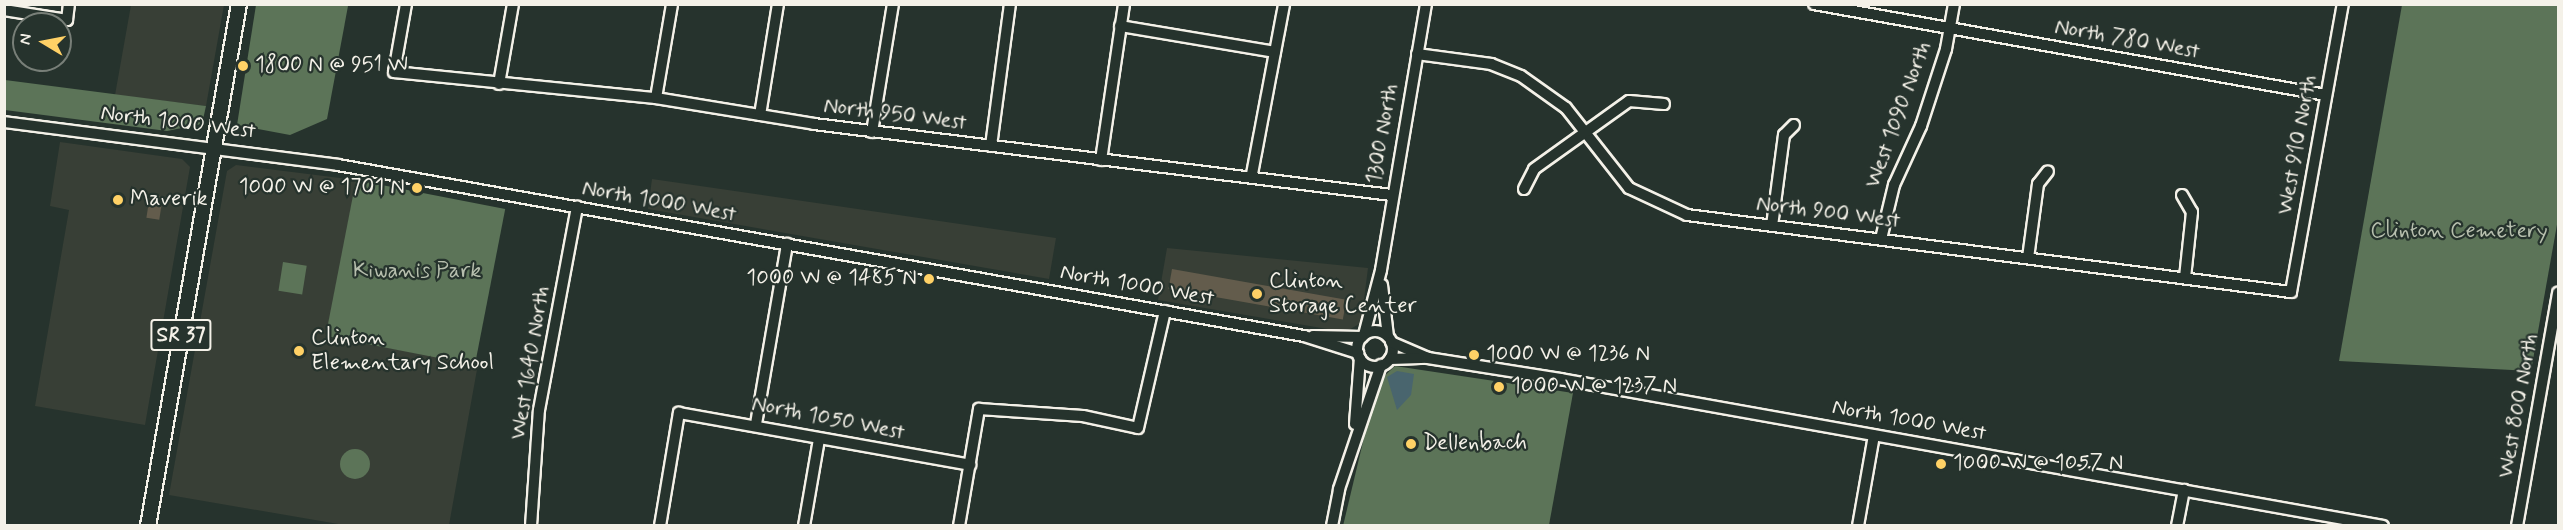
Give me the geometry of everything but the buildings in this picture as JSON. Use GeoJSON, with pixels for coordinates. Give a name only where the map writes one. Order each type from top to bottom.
{"type":"FeatureCollection","features":[{"type":"Feature","properties":{"kind":"main road","name":"SR 37"},"geometry":{"type":"LineString","coordinates":[[148,525],[239,4]]}},
{"type":"Feature","properties":{"kind":"street"},"geometry":{"type":"LineString","coordinates":[[4,9],[67,20],[69,4]]}},
{"type":"Feature","properties":{"kind":"street","name":"North 950 West"},"geometry":{"type":"LineString","coordinates":[[406,4],[393,72],[656,99],[872,132],[1101,160],[1252,174],[1391,195]]}},
{"type":"Feature","properties":{"kind":"street"},"geometry":{"type":"LineString","coordinates":[[499,84],[513,4]]}},
{"type":"Feature","properties":{"kind":"street"},"geometry":{"type":"LineString","coordinates":[[656,99],[672,4]]}},
{"type":"Feature","properties":{"kind":"street"},"geometry":{"type":"LineString","coordinates":[[760,115],[778,4]]}},
{"type":"Feature","properties":{"kind":"street"},"geometry":{"type":"LineString","coordinates":[[872,132],[893,4]]}},
{"type":"Feature","properties":{"kind":"street"},"geometry":{"type":"LineString","coordinates":[[991,146],[1010,4]]}},
{"type":"Feature","properties":{"kind":"street"},"geometry":{"type":"LineString","coordinates":[[1101,160],[1124,4]]}},
{"type":"Feature","properties":{"kind":"street"},"geometry":{"type":"LineString","coordinates":[[1252,174],[1284,4]]}},
{"type":"Feature","properties":{"kind":"street","name":"1300 North"},"geometry":{"type":"LineString","coordinates":[[1353,442],[1359,356],[1381,270],[1391,195],[1426,4]]}},
{"type":"Feature","properties":{"kind":"street","name":"North 780 West"},"geometry":{"type":"LineString","coordinates":[[1814,4],[2326,94]]}},
{"type":"Feature","properties":{"kind":"street","name":"West 1090 North"},"geometry":{"type":"LineString","coordinates":[[1881,239],[1886,208],[1921,126],[1950,28],[1954,4]]}},
{"type":"Feature","properties":{"kind":"street","name":"West 910 North"},"geometry":{"type":"LineString","coordinates":[[2291,292],[2343,4]]}},
{"type":"Feature","properties":{"kind":"street"},"geometry":{"type":"LineString","coordinates":[[1120,26],[1275,52]]}},
{"type":"Feature","properties":{"kind":"street","name":"North 900 West"},"geometry":{"type":"LineString","coordinates":[[1417,54],[1491,64],[1521,76],[1566,108],[1621,179],[1653,204],[1687,215],[2291,292]]}},
{"type":"Feature","properties":{"kind":"street"},"geometry":{"type":"LineString","coordinates":[[1524,189],[1534,169],[1629,101],[1664,104]]}},
{"type":"Feature","properties":{"kind":"street","name":"North 1000 West"},"geometry":{"type":"LineString","coordinates":[[4,122],[215,145],[1304,336],[1359,356],[1385,362],[1428,358],[2383,525]]}},
{"type":"Feature","properties":{"kind":"street"},"geometry":{"type":"LineString","coordinates":[[1772,225],[1784,135],[1794,124]]}},
{"type":"Feature","properties":{"kind":"street"},"geometry":{"type":"LineString","coordinates":[[2028,258],[2038,184],[2048,171]]}},
{"type":"Feature","properties":{"kind":"street"},"geometry":{"type":"LineString","coordinates":[[2182,195],[2192,212],[2185,278]]}},
{"type":"Feature","properties":{"kind":"street","name":"West 1640 North"},"geometry":{"type":"LineString","coordinates":[[531,525],[539,410],[578,207]]}},
{"type":"Feature","properties":{"kind":"street"},"geometry":{"type":"LineString","coordinates":[[756,424],[787,244]]}},
{"type":"Feature","properties":{"kind":"street","name":"1300 North"},"geometry":{"type":"LineString","coordinates":[[1353,442],[1385,362],[1390,339],[1381,270]]}},
{"type":"Feature","properties":{"kind":"street","name":"West 800 North"},"geometry":{"type":"LineString","coordinates":[[2517,525],[2559,293]]}},
{"type":"Feature","properties":{"kind":"street"},"geometry":{"type":"LineString","coordinates":[[959,525],[979,409],[1083,416],[1138,428],[1165,311]]}},
{"type":"Feature","properties":{"kind":"street","name":"North 1000 West"},"geometry":{"type":"LineString","coordinates":[[1304,336],[1363,335],[1378,331],[1428,358]]}},
{"type":"Feature","properties":{"kind":"street","name":"North 1050 West"},"geometry":{"type":"LineString","coordinates":[[660,525],[679,413],[756,424],[819,439],[969,465]]}},
{"type":"Feature","properties":{"kind":"street"},"geometry":{"type":"LineString","coordinates":[[1858,525],[1874,435]]}},
{"type":"Feature","properties":{"kind":"street"},"geometry":{"type":"LineString","coordinates":[[804,525],[819,439]]}},
{"type":"Feature","properties":{"kind":"street"},"geometry":{"type":"LineString","coordinates":[[1332,525],[1353,442]]}},
{"type":"Feature","properties":{"kind":"street"},"geometry":{"type":"LineString","coordinates":[[2177,525],[2184,490]]}},
{"type":"Feature","properties":{"kind":"shaded area"},"geometry":{"type":"Polygon","coordinates":[[[131,5],[224,5],[206,106],[115,95],[131,5]]]}},
{"type":"Feature","properties":{"kind":"shaded area"},"geometry":{"type":"Polygon","coordinates":[[[60,142],[182,159],[190,167],[145,425],[35,406],[69,210],[50,206],[60,142]]]}},
{"type":"Feature","properties":{"kind":"shaded area","name":"Clinton Elementary School"},"geometry":{"type":"Polygon","coordinates":[[[236,165],[356,180],[328,337],[478,364],[449,525],[344,525],[169,495],[227,171],[236,165]]]}},
{"type":"Feature","properties":{"kind":"shaded area"},"geometry":{"type":"Polygon","coordinates":[[[652,179],[1056,238],[1049,279],[648,209],[652,179]]]}},
{"type":"Feature","properties":{"kind":"shaded area"},"geometry":{"type":"Polygon","coordinates":[[[1167,248],[1368,268],[1361,323],[1345,332],[1158,300],[1167,248]]]}},
{"type":"Feature","properties":{"kind":"green space"},"geometry":{"type":"Polygon","coordinates":[[[256,5],[348,6],[327,119],[290,135],[237,125],[256,5]]]}},
{"type":"Feature","properties":{"kind":"green space","name":"Clinton Cemetery"},"geometry":{"type":"Polygon","coordinates":[[[2402,5],[2558,5],[2558,219],[2531,371],[2339,361],[2402,5]]]}},
{"type":"Feature","properties":{"kind":"green space"},"geometry":{"type":"Polygon","coordinates":[[[5,80],[206,106],[202,124],[167,131],[5,110],[5,80]]]}},
{"type":"Feature","properties":{"kind":"green space","name":"Kiwanis Park"},"geometry":{"type":"Polygon","coordinates":[[[356,180],[505,209],[475,365],[326,336],[356,180]]]}},
{"type":"Feature","properties":{"kind":"green space"},"geometry":{"type":"Polygon","coordinates":[[[283,262],[307,266],[302,294],[278,291],[283,262]]]}},
{"type":"Feature","properties":{"kind":"green space"},"geometry":{"type":"Polygon","coordinates":[[[1395,366],[1573,393],[1549,525],[1343,526],[1377,383],[1395,366]]]}},
{"type":"Feature","properties":{"kind":"green space"},"geometry":{"type":"Polygon","coordinates":[[[355,449],[366,453],[370,464],[366,475],[355,479],[344,475],[340,464],[344,453],[355,449]]]}},
{"type":"Feature","properties":{"kind":"water"},"geometry":{"type":"Polygon","coordinates":[[[1397,371],[1414,374],[1411,395],[1397,410],[1387,377],[1397,371]]]}},
{"type":"Feature","properties":{"kind":"place","name":"1800 N @ 951 W"},"geometry":{"type":"Point","coordinates":[243,66]}},
{"type":"Feature","properties":{"kind":"place","name":"1000 W @ 1701 N"},"geometry":{"type":"Point","coordinates":[417,188]}},
{"type":"Feature","properties":{"kind":"place","name":"Maverik"},"geometry":{"type":"Point","coordinates":[118,200]}},
{"type":"Feature","properties":{"kind":"place","name":"1000 W @ 1485 N"},"geometry":{"type":"Point","coordinates":[929,279]}},
{"type":"Feature","properties":{"kind":"place","name":"Clinton Storage Center"},"geometry":{"type":"Point","coordinates":[1257,294]}},
{"type":"Feature","properties":{"kind":"place","name":"Clinton Elementary School"},"geometry":{"type":"Point","coordinates":[299,351]}},
{"type":"Feature","properties":{"kind":"place","name":"1000 W @ 1236 N"},"geometry":{"type":"Point","coordinates":[1474,355]}},
{"type":"Feature","properties":{"kind":"place","name":"1000 W @ 1237 N"},"geometry":{"type":"Point","coordinates":[1499,387]}},
{"type":"Feature","properties":{"kind":"place","name":"Dellenbach"},"geometry":{"type":"Point","coordinates":[1411,444]}},
{"type":"Feature","properties":{"kind":"place","name":"1000 W @ 1057 N"},"geometry":{"type":"Point","coordinates":[1941,464]}}]}
